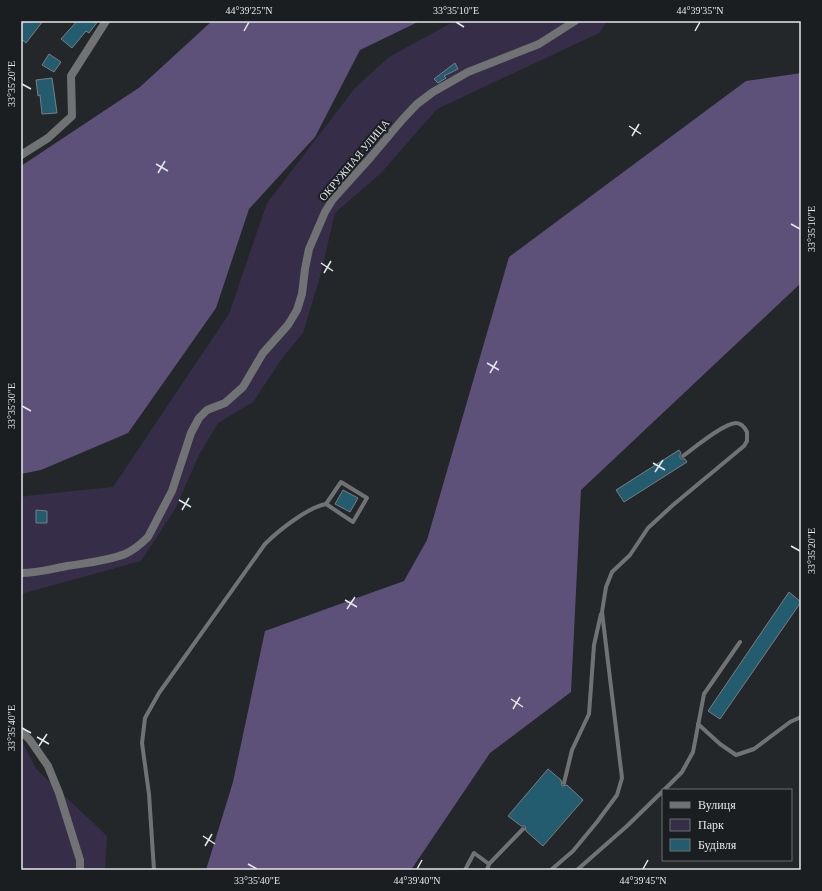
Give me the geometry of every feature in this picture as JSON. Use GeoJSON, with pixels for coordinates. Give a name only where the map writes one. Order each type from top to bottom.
{"type":"FeatureCollection","features":[{"type":"Feature","properties":{"kind":"street"},"geometry":{"type":"LineString","coordinates":[[21,155],[48,138],[72,116],[71,76],[106,21]]}},
{"type":"Feature","properties":{"kind":"street","name":"ОКРУЖНАЯ УЛИЦА"},"geometry":{"type":"LineString","coordinates":[[21,573],[36,573],[98,561],[125,554],[135,549],[143,542],[148,537],[172,490],[191,433],[200,418],[207,410],[225,403],[243,387],[263,353],[288,325],[297,310],[302,294],[309,249],[325,212],[333,199],[402,120],[417,104],[433,92],[468,72],[539,44],[575,21]]}},
{"type":"Feature","properties":{"kind":"street"},"geometry":{"type":"LineString","coordinates":[[21,732],[30,740],[48,766],[59,793],[80,860],[80,870]]}},
{"type":"Feature","properties":{"kind":"lane"},"geometry":{"type":"LineString","coordinates":[[564,783],[572,750],[589,714],[594,646],[606,587],[612,572],[630,555],[648,528],[673,505],[744,446],[747,441],[748,432],[740,423],[736,422],[726,425],[683,456]]}},
{"type":"Feature","properties":{"kind":"lane"},"geometry":{"type":"LineString","coordinates":[[154,870],[149,794],[142,743],[146,718],[159,693],[265,544],[276,533],[318,506],[326,504],[341,482],[368,498],[353,522],[326,504]]}},
{"type":"Feature","properties":{"kind":"lane"},"geometry":{"type":"LineString","coordinates":[[551,870],[573,851],[597,822],[617,795],[622,778],[602,612]]}},
{"type":"Feature","properties":{"kind":"lane"},"geometry":{"type":"LineString","coordinates":[[664,789],[682,772],[686,766],[693,752],[704,694],[740,642]]}},
{"type":"Feature","properties":{"kind":"lane"},"geometry":{"type":"LineString","coordinates":[[698,724],[720,744],[736,755],[754,749],[790,722],[801,717]]}},
{"type":"Feature","properties":{"kind":"lane"},"geometry":{"type":"LineString","coordinates":[[577,870],[662,791]]}},
{"type":"Feature","properties":{"kind":"lane"},"geometry":{"type":"LineString","coordinates":[[487,870],[490,864],[523,828]]}},
{"type":"Feature","properties":{"kind":"lane"},"geometry":{"type":"LineString","coordinates":[[465,870],[474,853],[490,864]]}},
{"type":"Feature","properties":{"kind":"green space"},"geometry":{"type":"Polygon","coordinates":[[[455,21],[607,21],[599,33],[437,109],[381,173],[335,213],[320,277],[303,333],[283,357],[253,402],[218,423],[199,455],[175,509],[141,561],[21,594],[21,497],[113,487],[229,314],[267,203],[355,88],[389,57],[455,21]]]}},
{"type":"Feature","properties":{"kind":"green space"},"geometry":{"type":"Polygon","coordinates":[[[21,739],[36,769],[107,836],[105,870],[21,870],[21,739]]]}},
{"type":"Feature","properties":{"kind":"shaded area"},"geometry":{"type":"Polygon","coordinates":[[[212,21],[420,21],[360,50],[315,137],[249,209],[216,308],[128,433],[41,470],[21,474],[21,166],[140,87],[212,21]]]}},
{"type":"Feature","properties":{"kind":"shaded area"},"geometry":{"type":"Polygon","coordinates":[[[801,73],[801,283],[581,490],[571,692],[490,753],[411,870],[206,870],[233,782],[265,631],[404,581],[427,540],[509,257],[746,81],[801,73]]]}},
{"type":"Feature","properties":{"kind":"building"},"geometry":{"type":"Polygon","coordinates":[[[25,21],[43,21],[26,43],[21,39],[21,26],[25,21]]]}},
{"type":"Feature","properties":{"kind":"building"},"geometry":{"type":"Polygon","coordinates":[[[77,21],[98,21],[89,33],[86,31],[72,48],[61,39],[77,21]]]}},
{"type":"Feature","properties":{"kind":"building"},"geometry":{"type":"Polygon","coordinates":[[[49,54],[61,62],[54,72],[42,65],[49,54]]]}},
{"type":"Feature","properties":{"kind":"building"},"geometry":{"type":"Polygon","coordinates":[[[455,63],[458,69],[444,76],[446,78],[438,83],[434,79],[455,63]]]}},
{"type":"Feature","properties":{"kind":"building"},"geometry":{"type":"Polygon","coordinates":[[[52,78],[57,113],[42,114],[40,95],[38,96],[36,80],[52,78]]]}},
{"type":"Feature","properties":{"kind":"building"},"geometry":{"type":"Polygon","coordinates":[[[679,450],[681,453],[680,458],[685,459],[687,462],[624,502],[616,490],[679,450]]]}},
{"type":"Feature","properties":{"kind":"building"},"geometry":{"type":"Polygon","coordinates":[[[343,490],[358,498],[350,512],[335,504],[343,490]]]}},
{"type":"Feature","properties":{"kind":"building"},"geometry":{"type":"Polygon","coordinates":[[[36,510],[47,511],[47,523],[36,523],[36,510]]]}},
{"type":"Feature","properties":{"kind":"building"},"geometry":{"type":"Polygon","coordinates":[[[789,592],[801,602],[720,719],[708,711],[789,592]]]}},
{"type":"Feature","properties":{"kind":"building"},"geometry":{"type":"Polygon","coordinates":[[[548,769],[561,780],[562,786],[567,785],[583,800],[543,846],[526,831],[525,826],[521,826],[508,816],[548,769]]]}}]}
